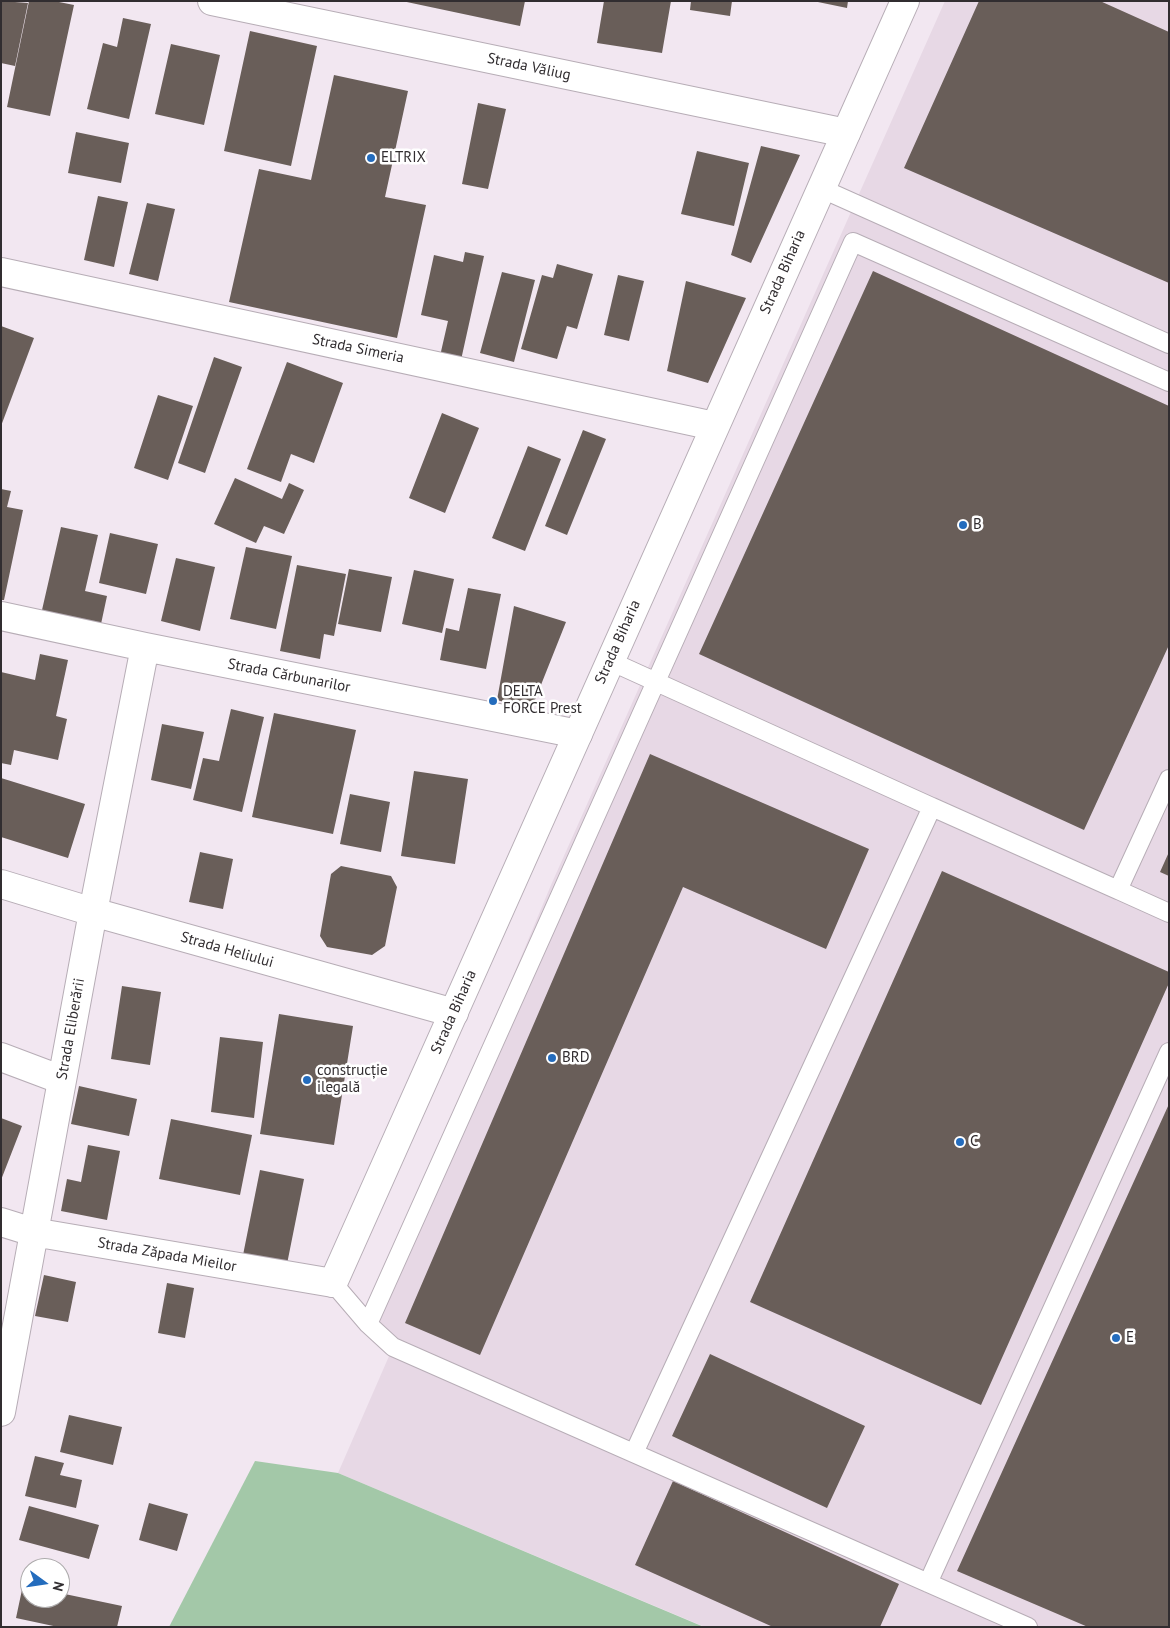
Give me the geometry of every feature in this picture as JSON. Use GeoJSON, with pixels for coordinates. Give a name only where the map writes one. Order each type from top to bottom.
{"type":"FeatureCollection","features":[{"type":"Feature","properties":{"kind":"street","name":"Strada Văliug"},"geometry":{"type":"LineString","coordinates":[[212,1],[846,133]]}},
{"type":"Feature","properties":{"kind":"street","name":"Strada Biharia"},"geometry":{"type":"LineString","coordinates":[[333,1283],[905,1]]}},
{"type":"Feature","properties":{"kind":"street","name":"Strada Simeria"},"geometry":{"type":"LineString","coordinates":[[1,272],[714,426]]}},
{"type":"Feature","properties":{"kind":"street","name":"Strada Cărbunarilor"},"geometry":{"type":"LineString","coordinates":[[1,616],[145,647],[578,734]]}},
{"type":"Feature","properties":{"kind":"street","name":"Strada Eliberării"},"geometry":{"type":"LineString","coordinates":[[1,1412],[93,912],[145,647]]}},
{"type":"Feature","properties":{"kind":"street","name":"Strada Heliului"},"geometry":{"type":"LineString","coordinates":[[1,884],[93,912],[454,1012]]}},
{"type":"Feature","properties":{"kind":"street"},"geometry":{"type":"LineString","coordinates":[[1,1057],[62,1080]]}},
{"type":"Feature","properties":{"kind":"street","name":"Strada Zăpada Mieilor"},"geometry":{"type":"LineString","coordinates":[[1,1222],[34,1232],[333,1283]]}},
{"type":"Feature","properties":{"kind":"lane"},"geometry":{"type":"LineString","coordinates":[[820,188],[1169,344]]}},
{"type":"Feature","properties":{"kind":"lane"},"geometry":{"type":"LineString","coordinates":[[368,1324],[853,242],[1169,382]]}},
{"type":"Feature","properties":{"kind":"lane"},"geometry":{"type":"LineString","coordinates":[[610,661],[1169,913]]}},
{"type":"Feature","properties":{"kind":"lane"},"geometry":{"type":"LineString","coordinates":[[1118,890],[1169,779]]}},
{"type":"Feature","properties":{"kind":"lane"},"geometry":{"type":"LineString","coordinates":[[634,1453],[932,806]]}},
{"type":"Feature","properties":{"kind":"lane"},"geometry":{"type":"LineString","coordinates":[[928,1583],[1169,1052]]}},
{"type":"Feature","properties":{"kind":"lane"},"geometry":{"type":"LineString","coordinates":[[333,1283],[368,1324],[393,1347],[1028,1627]]}},
{"type":"Feature","properties":{"kind":"shaded area"},"geometry":{"type":"Polygon","coordinates":[[[945,1],[1169,1],[1169,1627],[705,1627],[338,1473],[393,1347],[368,1324],[551,885],[945,1]]]}},
{"type":"Feature","properties":{"kind":"green space"},"geometry":{"type":"Polygon","coordinates":[[[255,1461],[338,1473],[704,1627],[169,1627],[255,1461]]]}},
{"type":"Feature","properties":{"kind":"building"},"geometry":{"type":"Polygon","coordinates":[[[2,1],[28,3],[15,66],[1,63],[2,1]]]}},
{"type":"Feature","properties":{"kind":"building"},"geometry":{"type":"Polygon","coordinates":[[[29,1],[54,1],[74,5],[50,116],[7,107],[29,1]]]}},
{"type":"Feature","properties":{"kind":"building"},"geometry":{"type":"Polygon","coordinates":[[[402,1],[525,1],[520,26],[402,1]]]}},
{"type":"Feature","properties":{"kind":"building"},"geometry":{"type":"Polygon","coordinates":[[[604,1],[671,1],[662,53],[597,43],[604,1]]]}},
{"type":"Feature","properties":{"kind":"building"},"geometry":{"type":"Polygon","coordinates":[[[691,1],[732,1],[730,16],[690,10],[691,1]]]}},
{"type":"Feature","properties":{"kind":"building"},"geometry":{"type":"Polygon","coordinates":[[[813,1],[848,1],[847,8],[813,1]]]}},
{"type":"Feature","properties":{"kind":"building"},"geometry":{"type":"Polygon","coordinates":[[[979,1],[1100,1],[1169,32],[1169,283],[904,168],[979,1]]]}},
{"type":"Feature","properties":{"kind":"building"},"geometry":{"type":"Polygon","coordinates":[[[123,18],[151,24],[129,119],[87,109],[103,43],[117,47],[123,18]]]}},
{"type":"Feature","properties":{"kind":"building"},"geometry":{"type":"Polygon","coordinates":[[[250,31],[317,46],[291,166],[224,151],[250,31]]]}},
{"type":"Feature","properties":{"kind":"building"},"geometry":{"type":"Polygon","coordinates":[[[171,44],[220,55],[204,125],[155,114],[171,44]]]}},
{"type":"Feature","properties":{"kind":"building"},"geometry":{"type":"Polygon","coordinates":[[[334,75],[408,91],[385,197],[426,205],[397,338],[229,302],[259,169],[311,180],[334,75]]]}},
{"type":"Feature","properties":{"kind":"building"},"geometry":{"type":"Polygon","coordinates":[[[478,103],[506,109],[488,189],[462,184],[478,103]]]}},
{"type":"Feature","properties":{"kind":"building"},"geometry":{"type":"Polygon","coordinates":[[[76,132],[129,143],[121,183],[68,173],[76,132]]]}},
{"type":"Feature","properties":{"kind":"building"},"geometry":{"type":"Polygon","coordinates":[[[761,146],[800,155],[751,263],[731,255],[761,146]]]}},
{"type":"Feature","properties":{"kind":"building"},"geometry":{"type":"Polygon","coordinates":[[[697,151],[749,163],[734,226],[681,214],[697,151]]]}},
{"type":"Feature","properties":{"kind":"building"},"geometry":{"type":"Polygon","coordinates":[[[98,196],[128,202],[114,267],[84,260],[98,196]]]}},
{"type":"Feature","properties":{"kind":"building"},"geometry":{"type":"Polygon","coordinates":[[[147,203],[175,209],[158,281],[129,274],[147,203]]]}},
{"type":"Feature","properties":{"kind":"building"},"geometry":{"type":"Polygon","coordinates":[[[465,252],[484,256],[461,360],[440,356],[448,321],[421,315],[434,255],[463,262],[465,252]]]}},
{"type":"Feature","properties":{"kind":"building"},"geometry":{"type":"Polygon","coordinates":[[[557,264],[593,274],[577,329],[567,326],[557,359],[521,349],[542,275],[553,278],[557,264]]]}},
{"type":"Feature","properties":{"kind":"building","name":"B"},"geometry":{"type":"Polygon","coordinates":[[[873,271],[1169,406],[1169,645],[1084,830],[699,654],[873,271]]]}},
{"type":"Feature","properties":{"kind":"building"},"geometry":{"type":"Polygon","coordinates":[[[502,272],[535,280],[514,362],[480,353],[502,272]]]}},
{"type":"Feature","properties":{"kind":"building"},"geometry":{"type":"Polygon","coordinates":[[[618,275],[644,281],[629,341],[604,335],[618,275]]]}},
{"type":"Feature","properties":{"kind":"building"},"geometry":{"type":"Polygon","coordinates":[[[686,281],[746,298],[708,383],[667,371],[686,281]]]}},
{"type":"Feature","properties":{"kind":"building"},"geometry":{"type":"Polygon","coordinates":[[[1,326],[34,338],[1,426],[1,326]]]}},
{"type":"Feature","properties":{"kind":"building"},"geometry":{"type":"Polygon","coordinates":[[[214,357],[242,367],[205,473],[178,463],[214,357]]]}},
{"type":"Feature","properties":{"kind":"building"},"geometry":{"type":"Polygon","coordinates":[[[287,362],[343,383],[314,463],[291,454],[281,482],[247,469],[287,362]]]}},
{"type":"Feature","properties":{"kind":"building"},"geometry":{"type":"Polygon","coordinates":[[[158,395],[193,406],[168,480],[134,468],[158,395]]]}},
{"type":"Feature","properties":{"kind":"building"},"geometry":{"type":"Polygon","coordinates":[[[442,413],[479,428],[445,513],[409,498],[442,413]]]}},
{"type":"Feature","properties":{"kind":"building"},"geometry":{"type":"Polygon","coordinates":[[[583,430],[606,439],[567,535],[545,526],[583,430]]]}},
{"type":"Feature","properties":{"kind":"building"},"geometry":{"type":"Polygon","coordinates":[[[528,446],[561,459],[525,551],[492,538],[528,446]]]}},
{"type":"Feature","properties":{"kind":"building"},"geometry":{"type":"Polygon","coordinates":[[[235,478],[282,499],[289,483],[304,490],[284,534],[264,526],[256,543],[214,524],[235,478]]]}},
{"type":"Feature","properties":{"kind":"building"},"geometry":{"type":"Polygon","coordinates":[[[1,489],[11,491],[7,507],[23,510],[4,600],[1,600],[1,489]]]}},
{"type":"Feature","properties":{"kind":"building"},"geometry":{"type":"Polygon","coordinates":[[[61,527],[98,535],[85,591],[107,596],[101,624],[42,610],[61,527]]]}},
{"type":"Feature","properties":{"kind":"building"},"geometry":{"type":"Polygon","coordinates":[[[110,533],[158,544],[146,594],[99,583],[110,533]]]}},
{"type":"Feature","properties":{"kind":"building"},"geometry":{"type":"Polygon","coordinates":[[[246,547],[292,556],[276,629],[230,619],[246,547]]]}},
{"type":"Feature","properties":{"kind":"building"},"geometry":{"type":"Polygon","coordinates":[[[176,558],[215,567],[200,631],[161,621],[176,558]]]}},
{"type":"Feature","properties":{"kind":"building"},"geometry":{"type":"Polygon","coordinates":[[[297,565],[346,574],[334,636],[324,634],[320,659],[280,651],[297,565]]]}},
{"type":"Feature","properties":{"kind":"building"},"geometry":{"type":"Polygon","coordinates":[[[349,569],[392,577],[381,632],[338,624],[349,569]]]}},
{"type":"Feature","properties":{"kind":"building"},"geometry":{"type":"Polygon","coordinates":[[[414,570],[454,579],[442,633],[402,624],[414,570]]]}},
{"type":"Feature","properties":{"kind":"building"},"geometry":{"type":"Polygon","coordinates":[[[468,588],[501,594],[486,669],[440,660],[446,628],[459,631],[468,588]]]}},
{"type":"Feature","properties":{"kind":"building"},"geometry":{"type":"Polygon","coordinates":[[[514,606],[566,622],[531,710],[497,700],[514,606]]]}},
{"type":"Feature","properties":{"kind":"building"},"geometry":{"type":"Polygon","coordinates":[[[40,654],[68,660],[56,716],[67,719],[58,760],[14,750],[11,765],[1,763],[1,672],[35,680],[40,654]]]}},
{"type":"Feature","properties":{"kind":"building"},"geometry":{"type":"Polygon","coordinates":[[[231,709],[264,717],[242,812],[193,800],[203,758],[219,761],[231,709]]]}},
{"type":"Feature","properties":{"kind":"building"},"geometry":{"type":"Polygon","coordinates":[[[274,713],[356,730],[333,834],[252,817],[274,713]]]}},
{"type":"Feature","properties":{"kind":"building"},"geometry":{"type":"Polygon","coordinates":[[[162,724],[204,732],[191,789],[151,780],[162,724]]]}},
{"type":"Feature","properties":{"kind":"building"},"geometry":{"type":"Polygon","coordinates":[[[650,754],[869,849],[826,949],[683,887],[480,1355],[405,1323],[650,754]]]}},
{"type":"Feature","properties":{"kind":"building"},"geometry":{"type":"Polygon","coordinates":[[[414,771],[468,779],[455,864],[401,856],[414,771]]]}},
{"type":"Feature","properties":{"kind":"building"},"geometry":{"type":"Polygon","coordinates":[[[1,778],[85,804],[68,858],[1,837],[1,778]]]}},
{"type":"Feature","properties":{"kind":"building"},"geometry":{"type":"Polygon","coordinates":[[[350,794],[390,802],[381,852],[340,844],[350,794]]]}},
{"type":"Feature","properties":{"kind":"building"},"geometry":{"type":"Polygon","coordinates":[[[200,852],[233,859],[223,909],[189,902],[200,852]]]}},
{"type":"Feature","properties":{"kind":"building"},"geometry":{"type":"Polygon","coordinates":[[[1169,852],[1169,876],[1160,872],[1169,852]]]}},
{"type":"Feature","properties":{"kind":"building"},"geometry":{"type":"Polygon","coordinates":[[[341,866],[391,876],[397,887],[385,946],[372,955],[327,947],[320,936],[331,874],[341,866]]]}},
{"type":"Feature","properties":{"kind":"building","name":"C"},"geometry":{"type":"Polygon","coordinates":[[[942,871],[1169,972],[1169,983],[981,1405],[750,1302],[942,871]]]}},
{"type":"Feature","properties":{"kind":"building"},"geometry":{"type":"Polygon","coordinates":[[[122,986],[161,992],[150,1065],[111,1059],[122,986]]]}},
{"type":"Feature","properties":{"kind":"building","name":"construcție ilegală"},"geometry":{"type":"Polygon","coordinates":[[[279,1014],[353,1026],[334,1145],[260,1134],[279,1014]]]}},
{"type":"Feature","properties":{"kind":"building"},"geometry":{"type":"Polygon","coordinates":[[[220,1037],[263,1042],[254,1118],[211,1112],[220,1037]]]}},
{"type":"Feature","properties":{"kind":"building"},"geometry":{"type":"Polygon","coordinates":[[[79,1086],[137,1099],[129,1136],[71,1124],[79,1086]]]}},
{"type":"Feature","properties":{"kind":"building","name":"E"},"geometry":{"type":"Polygon","coordinates":[[[1169,1104],[1169,1627],[1088,1627],[957,1571],[1169,1104]]]}},
{"type":"Feature","properties":{"kind":"building"},"geometry":{"type":"Polygon","coordinates":[[[1,1118],[22,1126],[1,1180],[1,1118]]]}},
{"type":"Feature","properties":{"kind":"building"},"geometry":{"type":"Polygon","coordinates":[[[171,1119],[252,1135],[240,1195],[159,1179],[171,1119]]]}},
{"type":"Feature","properties":{"kind":"building"},"geometry":{"type":"Polygon","coordinates":[[[88,1145],[120,1151],[107,1220],[61,1211],[67,1179],[81,1182],[88,1145]]]}},
{"type":"Feature","properties":{"kind":"building"},"geometry":{"type":"Polygon","coordinates":[[[260,1170],[304,1179],[287,1264],[243,1255],[260,1170]]]}},
{"type":"Feature","properties":{"kind":"building"},"geometry":{"type":"Polygon","coordinates":[[[44,1275],[76,1282],[68,1322],[35,1316],[44,1275]]]}},
{"type":"Feature","properties":{"kind":"building"},"geometry":{"type":"Polygon","coordinates":[[[167,1283],[194,1288],[185,1338],[158,1333],[167,1283]]]}},
{"type":"Feature","properties":{"kind":"building"},"geometry":{"type":"Polygon","coordinates":[[[710,1354],[865,1426],[827,1508],[672,1436],[710,1354]]]}},
{"type":"Feature","properties":{"kind":"building"},"geometry":{"type":"Polygon","coordinates":[[[69,1415],[122,1427],[113,1465],[60,1452],[69,1415]]]}},
{"type":"Feature","properties":{"kind":"building"},"geometry":{"type":"Polygon","coordinates":[[[35,1456],[64,1463],[60,1475],[82,1480],[76,1508],[25,1496],[35,1456]]]}},
{"type":"Feature","properties":{"kind":"building"},"geometry":{"type":"Polygon","coordinates":[[[673,1481],[899,1584],[880,1627],[773,1627],[635,1565],[673,1481]]]}},
{"type":"Feature","properties":{"kind":"building"},"geometry":{"type":"Polygon","coordinates":[[[149,1503],[188,1514],[177,1551],[139,1540],[149,1503]]]}},
{"type":"Feature","properties":{"kind":"building"},"geometry":{"type":"Polygon","coordinates":[[[29,1506],[99,1525],[89,1559],[19,1540],[29,1506]]]}},
{"type":"Feature","properties":{"kind":"building"},"geometry":{"type":"Polygon","coordinates":[[[70,1595],[122,1606],[117,1627],[58,1627],[16,1618],[20,1599],[20,1608],[70,1608],[70,1595]]]}},
{"type":"Feature","properties":{"kind":"place","name":"ELTRIX"},"geometry":{"type":"Point","coordinates":[371,158]}},
{"type":"Feature","properties":{"kind":"place","name":"B"},"geometry":{"type":"Point","coordinates":[963,525]}},
{"type":"Feature","properties":{"kind":"place","name":"DELTA FORCE Prest"},"geometry":{"type":"Point","coordinates":[493,701]}},
{"type":"Feature","properties":{"kind":"place","name":"BRD"},"geometry":{"type":"Point","coordinates":[552,1058]}},
{"type":"Feature","properties":{"kind":"place","name":"construcție ilegală"},"geometry":{"type":"Point","coordinates":[307,1080]}},
{"type":"Feature","properties":{"kind":"place","name":"C"},"geometry":{"type":"Point","coordinates":[960,1142]}},
{"type":"Feature","properties":{"kind":"place","name":"E"},"geometry":{"type":"Point","coordinates":[1116,1338]}}]}
